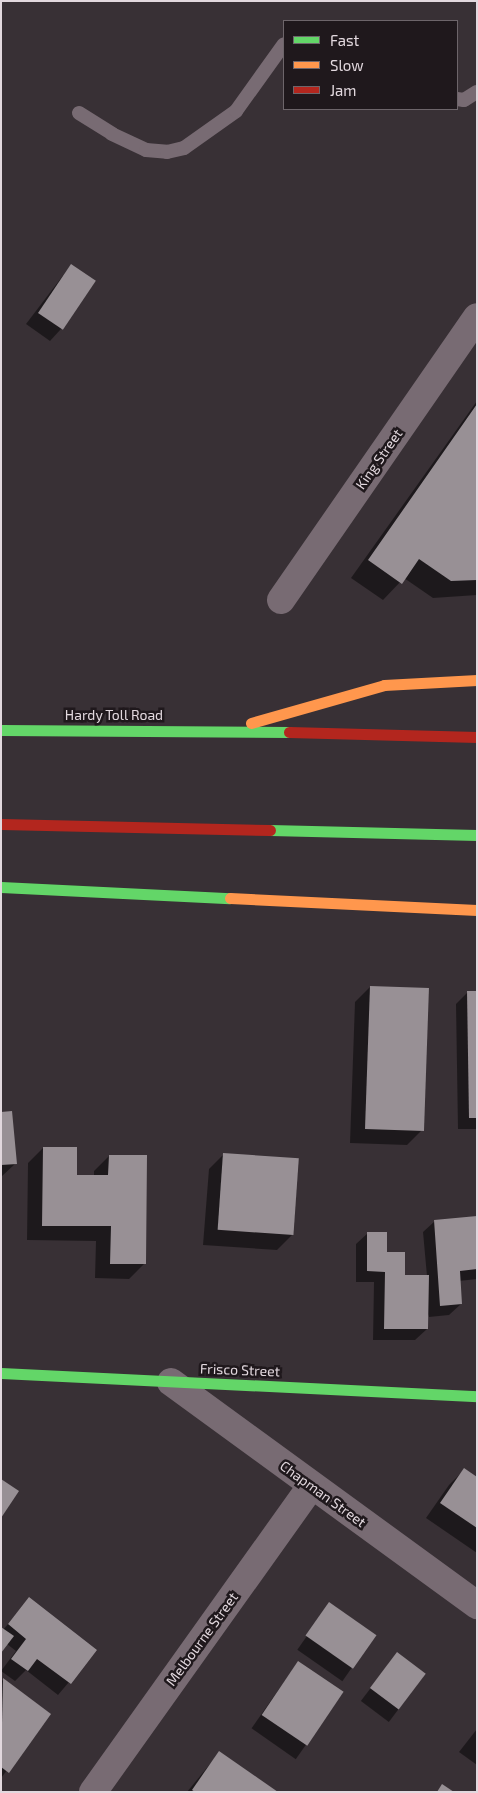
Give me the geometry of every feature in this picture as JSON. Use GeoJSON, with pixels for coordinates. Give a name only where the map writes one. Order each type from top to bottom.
{"type":"FeatureCollection","features":[{"type":"Feature","properties":{"kind":"main road"},"geometry":{"type":"LineString","coordinates":[[226,730],[384,685],[477,680]]}},
{"type":"Feature","properties":{"kind":"main road","name":"Hardy Toll Road"},"geometry":{"type":"LineString","coordinates":[[1,730],[226,730]]}},
{"type":"Feature","properties":{"kind":"main road"},"geometry":{"type":"LineString","coordinates":[[226,730],[477,738]]}},
{"type":"Feature","properties":{"kind":"main road"},"geometry":{"type":"LineString","coordinates":[[1,824],[477,835]]}},
{"type":"Feature","properties":{"kind":"main road"},"geometry":{"type":"LineString","coordinates":[[1,887],[477,910]]}},
{"type":"Feature","properties":{"kind":"main road","name":"Frisco Street"},"geometry":{"type":"LineString","coordinates":[[1,1373],[477,1396]]}},
{"type":"Feature","properties":{"kind":"street","name":"King Street"},"geometry":{"type":"LineString","coordinates":[[281,600],[477,317]]}},
{"type":"Feature","properties":{"kind":"street","name":"Chapman Street"},"geometry":{"type":"LineString","coordinates":[[171,1382],[311,1486],[477,1605]]}},
{"type":"Feature","properties":{"kind":"street","name":"Melbourne Street"},"geometry":{"type":"LineString","coordinates":[[92,1792],[311,1486]]}},
{"type":"Feature","properties":{"kind":"lane"},"geometry":{"type":"LineString","coordinates":[[79,113],[146,150],[167,152],[184,148],[236,112],[283,45]]}},
{"type":"Feature","properties":{"kind":"lane"},"geometry":{"type":"LineString","coordinates":[[458,99],[464,100],[477,92]]}},
{"type":"Feature","properties":{"kind":"building"},"geometry":{"type":"Polygon","coordinates":[[[71,264],[96,281],[63,330],[38,313],[71,264]]]}},
{"type":"Feature","properties":{"kind":"building"},"geometry":{"type":"Polygon","coordinates":[[[477,404],[477,580],[451,581],[419,559],[402,584],[368,560],[477,404]]]}},
{"type":"Feature","properties":{"kind":"building"},"geometry":{"type":"Polygon","coordinates":[[[370,986],[429,988],[424,1131],[365,1129],[370,986]]]}},
{"type":"Feature","properties":{"kind":"building"},"geometry":{"type":"Polygon","coordinates":[[[467,991],[477,991],[477,1118],[469,1118],[467,991]]]}},
{"type":"Feature","properties":{"kind":"building"},"geometry":{"type":"Polygon","coordinates":[[[12,1111],[17,1164],[1,1165],[1,1112],[12,1111]]]}},
{"type":"Feature","properties":{"kind":"building"},"geometry":{"type":"Polygon","coordinates":[[[43,1147],[77,1147],[77,1175],[108,1175],[109,1155],[147,1155],[146,1264],[110,1264],[111,1226],[42,1226],[43,1147]]]}},
{"type":"Feature","properties":{"kind":"building"},"geometry":{"type":"Polygon","coordinates":[[[223,1153],[299,1158],[293,1235],[218,1230],[223,1153]]]}},
{"type":"Feature","properties":{"kind":"building"},"geometry":{"type":"Polygon","coordinates":[[[477,1216],[477,1269],[460,1271],[462,1304],[440,1306],[434,1220],[477,1216]]]}},
{"type":"Feature","properties":{"kind":"building"},"geometry":{"type":"Polygon","coordinates":[[[367,1232],[387,1232],[387,1252],[405,1252],[405,1275],[429,1275],[428,1329],[384,1329],[385,1272],[367,1271],[367,1232]]]}},
{"type":"Feature","properties":{"kind":"building"},"geometry":{"type":"Polygon","coordinates":[[[464,1468],[477,1477],[477,1528],[440,1503],[464,1468]]]}},
{"type":"Feature","properties":{"kind":"building"},"geometry":{"type":"Polygon","coordinates":[[[1,1479],[19,1491],[1,1518],[1,1479]]]}},
{"type":"Feature","properties":{"kind":"building"},"geometry":{"type":"Polygon","coordinates":[[[29,1597],[97,1650],[71,1684],[37,1659],[28,1671],[11,1659],[26,1639],[8,1624],[29,1597]]]}},
{"type":"Feature","properties":{"kind":"building"},"geometry":{"type":"Polygon","coordinates":[[[329,1602],[377,1635],[353,1669],[305,1636],[329,1602]]]}},
{"type":"Feature","properties":{"kind":"building"},"geometry":{"type":"Polygon","coordinates":[[[1,1627],[14,1636],[1,1653],[1,1627]]]}},
{"type":"Feature","properties":{"kind":"building"},"geometry":{"type":"Polygon","coordinates":[[[397,1652],[426,1674],[399,1710],[370,1688],[397,1652]]]}},
{"type":"Feature","properties":{"kind":"building"},"geometry":{"type":"Polygon","coordinates":[[[298,1661],[344,1692],[307,1746],[262,1715],[298,1661]]]}},
{"type":"Feature","properties":{"kind":"building"},"geometry":{"type":"Polygon","coordinates":[[[3,1678],[51,1714],[9,1773],[1,1767],[3,1678]]]}},
{"type":"Feature","properties":{"kind":"building"},"geometry":{"type":"Polygon","coordinates":[[[219,1751],[278,1792],[195,1792],[192,1790],[219,1751]]]}},
{"type":"Feature","properties":{"kind":"building"},"geometry":{"type":"Polygon","coordinates":[[[442,1784],[454,1792],[437,1792],[442,1784]]]}},
{"type":"Feature","properties":{"kind":"traffic: fast"},"geometry":{"type":"LineString","coordinates":[[1,730],[289,732]]}},
{"type":"Feature","properties":{"kind":"traffic: fast"},"geometry":{"type":"LineString","coordinates":[[270,830],[477,835]]}},
{"type":"Feature","properties":{"kind":"traffic: fast"},"geometry":{"type":"LineString","coordinates":[[1,887],[230,898]]}},
{"type":"Feature","properties":{"kind":"traffic: fast"},"geometry":{"type":"LineString","coordinates":[[1,1373],[477,1396]]}},
{"type":"Feature","properties":{"kind":"traffic: slow"},"geometry":{"type":"LineString","coordinates":[[251,723],[384,685],[477,680]]}},
{"type":"Feature","properties":{"kind":"traffic: slow"},"geometry":{"type":"LineString","coordinates":[[230,898],[477,910]]}},
{"type":"Feature","properties":{"kind":"traffic: jam"},"geometry":{"type":"LineString","coordinates":[[289,732],[477,737]]}},
{"type":"Feature","properties":{"kind":"traffic: jam"},"geometry":{"type":"LineString","coordinates":[[1,824],[270,830]]}}]}
